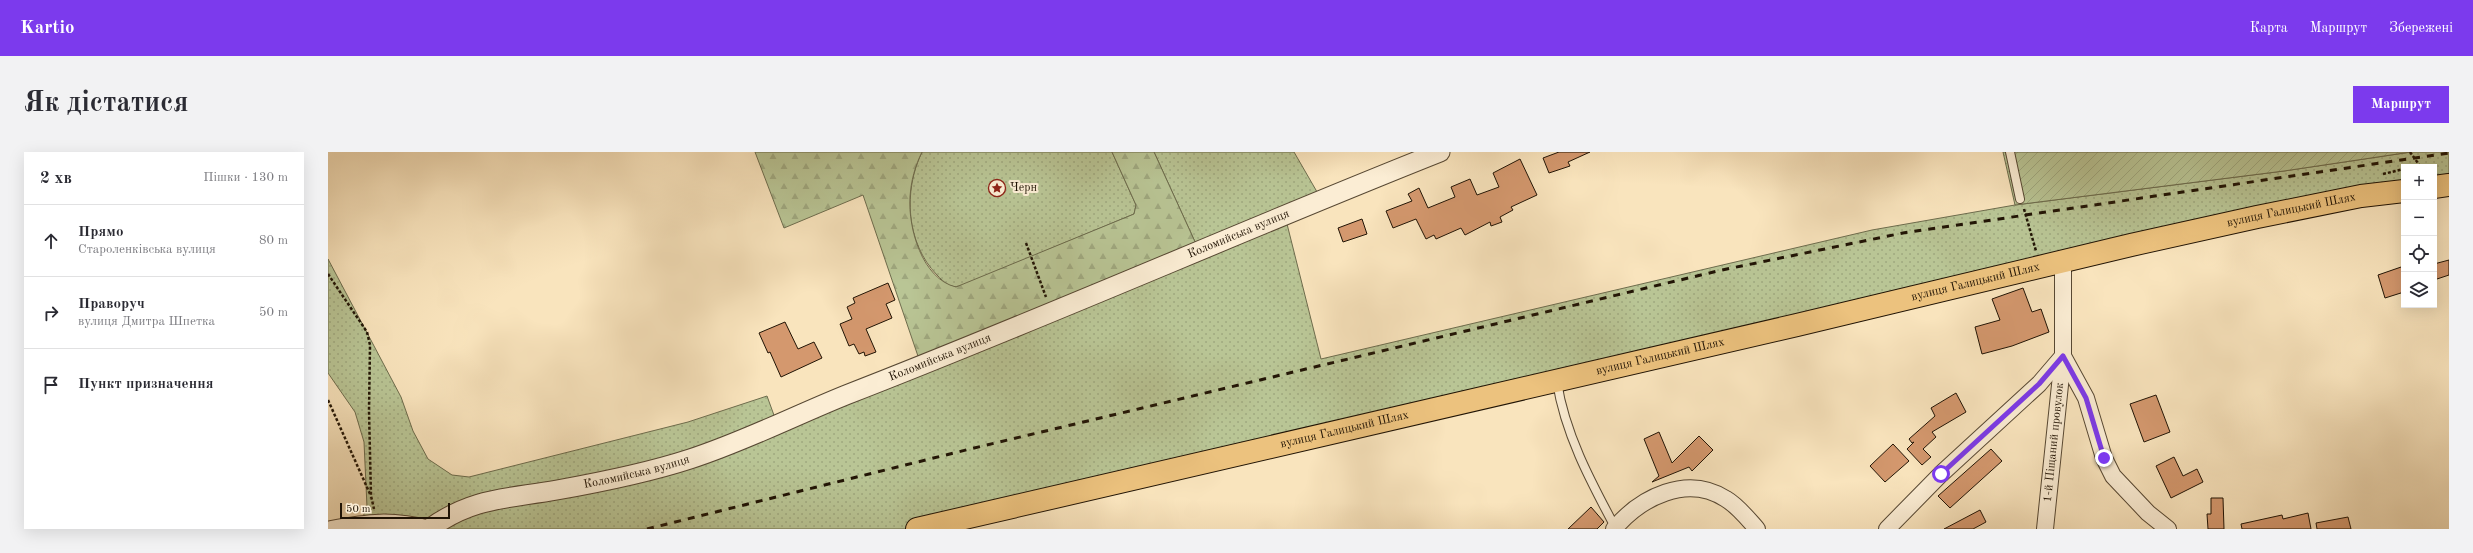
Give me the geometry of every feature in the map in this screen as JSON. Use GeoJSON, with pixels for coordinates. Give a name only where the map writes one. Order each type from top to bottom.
{"type":"FeatureCollection","features":[{"type":"Feature","properties":{"kind":"highway"},"geometry":{"type":"LineString","coordinates":[[2437,187],[2449,185]]}},
{"type":"Feature","properties":{"kind":"highway","name":"вулиця Галицький Шлях"},"geometry":{"type":"LineString","coordinates":[[917,529],[2257,217],[2361,196],[2401,191]]}},
{"type":"Feature","properties":{"kind":"street","name":"Коломийська вулиця"},"geometry":{"type":"LineString","coordinates":[[331,529],[377,522],[410,524],[430,529],[472,505],[621,477],[692,459],[956,353],[1051,311],[1440,152]]}},
{"type":"Feature","properties":{"kind":"street","name":"1-й Піщаний провулок"},"geometry":{"type":"LineString","coordinates":[[2045,529],[2063,356],[2063,262]]}},
{"type":"Feature","properties":{"kind":"street"},"geometry":{"type":"LineString","coordinates":[[1888,529],[1941,474],[2039,384],[2063,356],[2086,398],[2104,458],[2114,476],[2148,513],[2168,529]]}},
{"type":"Feature","properties":{"kind":"street"},"geometry":{"type":"LineString","coordinates":[[1614,528],[1646,501],[1662,493],[1695,487],[1711,491],[1728,500],[1757,529]]}},
{"type":"Feature","properties":{"kind":"lane"},"geometry":{"type":"LineString","coordinates":[[2010,152],[2020,199]]}},
{"type":"Feature","properties":{"kind":"lane"},"geometry":{"type":"LineString","coordinates":[[1557,380],[1559,396],[1571,435],[1592,485],[1614,528]]}},
{"type":"Feature","properties":{"kind":"path"},"geometry":{"type":"LineString","coordinates":[[2410,152],[2419,164]]}},
{"type":"Feature","properties":{"kind":"path"},"geometry":{"type":"LineString","coordinates":[[2020,199],[2040,267]]}},
{"type":"Feature","properties":{"kind":"path"},"geometry":{"type":"LineString","coordinates":[[1026,243],[1051,311]]}},
{"type":"Feature","properties":{"kind":"path"},"geometry":{"type":"LineString","coordinates":[[328,274],[367,332],[370,345],[368,411],[371,496],[377,522]]}},
{"type":"Feature","properties":{"kind":"path"},"geometry":{"type":"LineString","coordinates":[[328,400],[371,496]]}},
{"type":"Feature","properties":{"kind":"green space"},"geometry":{"type":"Polygon","coordinates":[[[755,152],[922,152],[917,163],[911,185],[910,197],[910,209],[915,237],[926,263],[934,274],[944,282],[956,287],[1134,214],[1136,205],[1112,152],[1154,152],[1196,244],[920,362],[863,195],[784,228],[755,152]]]}},
{"type":"Feature","properties":{"kind":"green space"},"geometry":{"type":"Polygon","coordinates":[[[922,152],[1112,152],[1136,205],[1134,214],[961,286],[950,286],[937,275],[927,262],[919,248],[914,232],[910,200],[916,167],[922,152]]]}},
{"type":"Feature","properties":{"kind":"green space"},"geometry":{"type":"Polygon","coordinates":[[[1154,152],[1294,152],[1324,204],[1286,220],[1321,359],[1872,230],[2015,205],[2284,171],[2411,152],[2449,152],[2449,191],[2437,193],[2437,164],[2401,164],[2401,200],[2259,224],[946,529],[433,529],[362,519],[367,507],[364,442],[355,412],[328,373],[328,259],[401,397],[413,431],[428,459],[452,475],[469,477],[688,422],[767,396],[775,418],[1196,244],[1154,152]]]}},
{"type":"Feature","properties":{"kind":"green space"},"geometry":{"type":"Polygon","coordinates":[[[2003,152],[2411,152],[2284,171],[2015,205],[2003,152]]]}},
{"type":"Feature","properties":{"kind":"building"},"geometry":{"type":"Polygon","coordinates":[[[1559,152],[1590,152],[1568,162],[1570,166],[1549,173],[1543,158],[1559,152]]]}},
{"type":"Feature","properties":{"kind":"building"},"geometry":{"type":"Polygon","coordinates":[[[1520,159],[1537,195],[1511,207],[1513,210],[1500,217],[1502,222],[1491,226],[1490,222],[1465,235],[1461,228],[1436,239],[1434,235],[1426,239],[1416,219],[1393,228],[1386,211],[1412,201],[1408,194],[1419,188],[1428,208],[1455,197],[1451,187],[1470,179],[1477,195],[1499,187],[1493,173],[1520,159]]]}},
{"type":"Feature","properties":{"kind":"building"},"geometry":{"type":"Polygon","coordinates":[[[1362,219],[1367,234],[1343,242],[1338,228],[1362,219]]]}},
{"type":"Feature","properties":{"kind":"building"},"geometry":{"type":"Polygon","coordinates":[[[2449,260],[2449,275],[2437,279],[2437,263],[2449,260]]]}},
{"type":"Feature","properties":{"kind":"building"},"geometry":{"type":"Polygon","coordinates":[[[2401,267],[2401,293],[2385,298],[2378,275],[2401,267]]]}},
{"type":"Feature","properties":{"kind":"building"},"geometry":{"type":"Polygon","coordinates":[[[888,283],[895,300],[886,304],[892,318],[866,329],[876,352],[865,356],[864,352],[859,354],[854,344],[849,346],[840,324],[852,319],[847,307],[855,303],[853,298],[888,283]]]}},
{"type":"Feature","properties":{"kind":"building"},"geometry":{"type":"Polygon","coordinates":[[[2023,288],[2032,312],[2041,309],[2049,332],[2012,346],[1982,354],[1975,327],[2000,320],[1992,299],[2023,288]]]}},
{"type":"Feature","properties":{"kind":"building"},"geometry":{"type":"Polygon","coordinates":[[[785,322],[798,349],[814,342],[822,358],[781,377],[770,352],[768,353],[759,333],[785,322]]]}},
{"type":"Feature","properties":{"kind":"building"},"geometry":{"type":"Polygon","coordinates":[[[1956,393],[1966,412],[1932,432],[1936,437],[1923,449],[1931,457],[1922,465],[1907,449],[1914,442],[1912,443],[1909,439],[1935,416],[1931,408],[1956,393]]]}},
{"type":"Feature","properties":{"kind":"building"},"geometry":{"type":"Polygon","coordinates":[[[2156,395],[2170,432],[2144,442],[2130,404],[2156,395]]]}},
{"type":"Feature","properties":{"kind":"building"},"geometry":{"type":"Polygon","coordinates":[[[1659,432],[1672,463],[1699,436],[1713,450],[1692,471],[1689,467],[1652,482],[1659,476],[1644,439],[1659,432]]]}},
{"type":"Feature","properties":{"kind":"building"},"geometry":{"type":"Polygon","coordinates":[[[1893,444],[1909,461],[1885,482],[1870,466],[1893,444]]]}},
{"type":"Feature","properties":{"kind":"building"},"geometry":{"type":"Polygon","coordinates":[[[1991,449],[2002,461],[1950,508],[1938,496],[1991,449]]]}},
{"type":"Feature","properties":{"kind":"building"},"geometry":{"type":"Polygon","coordinates":[[[2174,457],[2183,476],[2197,469],[2203,482],[2171,498],[2156,466],[2174,457]]]}},
{"type":"Feature","properties":{"kind":"building"},"geometry":{"type":"Polygon","coordinates":[[[2211,498],[2223,498],[2224,529],[2208,529],[2207,514],[2211,514],[2211,498]]]}},
{"type":"Feature","properties":{"kind":"building"},"geometry":{"type":"Polygon","coordinates":[[[1591,507],[1604,522],[1597,529],[1568,529],[1591,507]]]}},
{"type":"Feature","properties":{"kind":"building"},"geometry":{"type":"Polygon","coordinates":[[[1980,510],[1986,522],[1973,529],[1944,529],[1980,510]]]}},
{"type":"Feature","properties":{"kind":"building"},"geometry":{"type":"Polygon","coordinates":[[[2308,513],[2311,529],[2242,529],[2241,524],[2282,515],[2283,519],[2308,513]]]}},
{"type":"Feature","properties":{"kind":"building"},"geometry":{"type":"Polygon","coordinates":[[[2348,517],[2351,529],[2317,529],[2316,523],[2348,517]]]}},
{"type":"Feature","properties":{"kind":"railway"},"geometry":{"type":"LineString","coordinates":[[647,529],[970,449],[1722,270],[1903,233],[2449,153]]}},
{"type":"Feature","properties":{"kind":"place","name":"Черн"},"geometry":{"type":"Point","coordinates":[997,188]}},
{"type":"Feature","properties":{"kind":"route"},"geometry":{"type":"LineString","coordinates":[[1941,474],[2039,384],[2063,356],[2086,398],[2091,421],[2099,437],[2104,458]]}}]}
